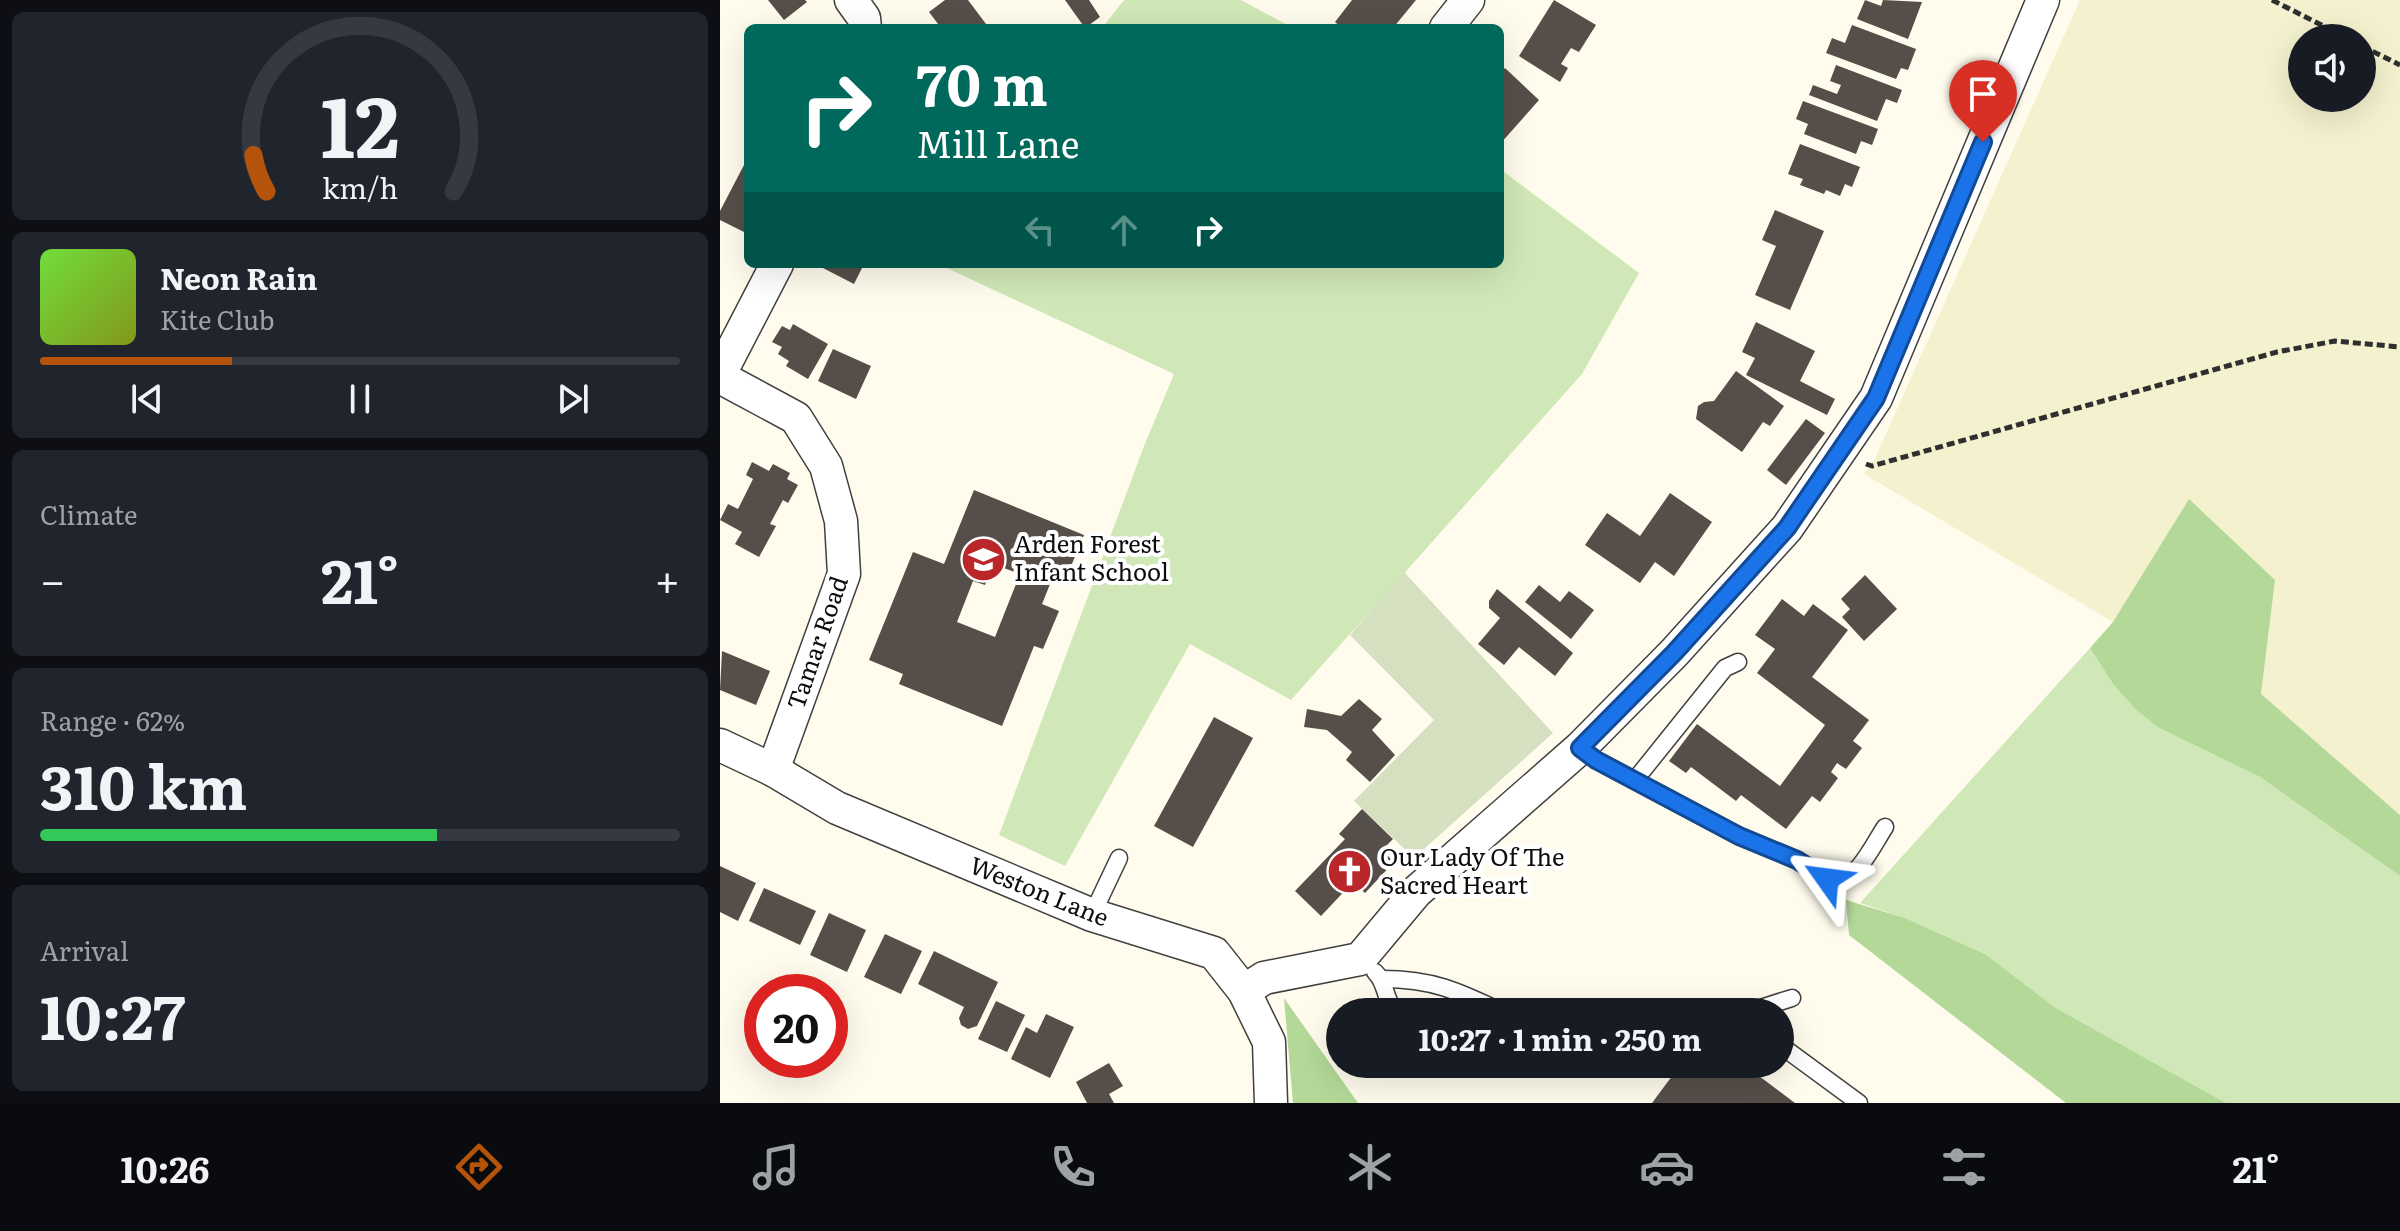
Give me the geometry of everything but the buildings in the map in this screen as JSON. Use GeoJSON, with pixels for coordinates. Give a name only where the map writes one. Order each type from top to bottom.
{"type":"FeatureCollection","features":[{"type":"Feature","properties":{"kind":"street"},"geometry":{"type":"LineString","coordinates":[[851,0],[864,18],[865,24]]}},
{"type":"Feature","properties":{"kind":"street"},"geometry":{"type":"LineString","coordinates":[[1244,991],[1264,978],[1371,969],[1416,892],[1580,748],[1674,653],[1787,528],[1876,398],[2043,0]]}},
{"type":"Feature","properties":{"kind":"street"},"geometry":{"type":"LineString","coordinates":[[720,376],[775,268]]}},
{"type":"Feature","properties":{"kind":"street","name":"Tamar Road"},"geometry":{"type":"LineString","coordinates":[[720,376],[796,418],[826,466],[841,521],[844,574],[773,770]]}},
{"type":"Feature","properties":{"kind":"street","name":"Weston Lane"},"geometry":{"type":"LineString","coordinates":[[720,745],[773,770],[837,808],[1092,915],[1214,953],[1244,991],[1269,1042],[1271,1103]]}},
{"type":"Feature","properties":{"kind":"lane"},"geometry":{"type":"LineString","coordinates":[[1635,780],[1725,668],[1738,662]]}},
{"type":"Feature","properties":{"kind":"lane"},"geometry":{"type":"LineString","coordinates":[[1580,748],[1596,760],[1739,836],[1797,860],[1836,884],[1854,872],[1885,827]]}},
{"type":"Feature","properties":{"kind":"lane"},"geometry":{"type":"LineString","coordinates":[[1092,915],[1119,858]]}},
{"type":"Feature","properties":{"kind":"lane"},"geometry":{"type":"LineString","coordinates":[[1371,969],[1386,998]]}},
{"type":"Feature","properties":{"kind":"lane"},"geometry":{"type":"LineString","coordinates":[[1371,969],[1454,989],[1473,998]]}},
{"type":"Feature","properties":{"kind":"lane"},"geometry":{"type":"LineString","coordinates":[[1794,1055],[1859,1103]]}},
{"type":"Feature","properties":{"kind":"path"},"geometry":{"type":"LineString","coordinates":[[2272,0],[2319,24]]}},
{"type":"Feature","properties":{"kind":"path"},"geometry":{"type":"LineString","coordinates":[[2376,53],[2400,65]]}},
{"type":"Feature","properties":{"kind":"path"},"geometry":{"type":"LineString","coordinates":[[1838,453],[1853,462],[1872,466],[2277,352],[2335,341],[2400,347]]}},
{"type":"Feature","properties":{"kind":"shaded area"},"geometry":{"type":"Polygon","coordinates":[[[2080,0],[2400,0],[2400,815],[2261,694],[2275,580],[2189,499],[2113,622],[1864,474],[1872,465],[2080,0]]]}},
{"type":"Feature","properties":{"kind":"green space"},"geometry":{"type":"Polygon","coordinates":[[[1124,0],[1241,0],[1286,24],[1105,24],[1124,0]]]}},
{"type":"Feature","properties":{"kind":"green space"},"geometry":{"type":"Polygon","coordinates":[[[1504,172],[1639,273],[1582,374],[1291,700],[1190,644],[1065,866],[999,835],[1144,446],[1174,374],[947,268],[1504,268],[1504,172]]]}},
{"type":"Feature","properties":{"kind":"green space"},"geometry":{"type":"Polygon","coordinates":[[[2189,499],[2275,580],[2261,694],[2400,815],[2400,876],[2260,777],[2159,728],[2136,710],[2113,684],[2090,648],[2113,622],[2189,499]]]}},
{"type":"Feature","properties":{"kind":"green space"},"geometry":{"type":"Polygon","coordinates":[[[1404,572],[1553,733],[1414,858],[1354,801],[1434,720],[1350,635],[1404,572]]]}},
{"type":"Feature","properties":{"kind":"green space"},"geometry":{"type":"Polygon","coordinates":[[[2090,648],[2113,684],[2136,710],[2159,728],[2260,777],[2400,876],[2400,1103],[2226,1103],[2056,1008],[1985,954],[1905,918],[1860,903],[2090,648]]]}},
{"type":"Feature","properties":{"kind":"green space"},"geometry":{"type":"Polygon","coordinates":[[[1846,900],[1905,918],[1985,954],[2056,1008],[2226,1103],[2066,1103],[1849,935],[1846,900]]]}},
{"type":"Feature","properties":{"kind":"green space"},"geometry":{"type":"Polygon","coordinates":[[[1284,998],[1326,1058],[1326,1078],[1340,1078],[1358,1103],[1293,1103],[1284,998]]]}},
{"type":"Feature","properties":{"kind":"place","name":"Arden Forest Infant School"},"geometry":{"type":"Point","coordinates":[983,559]}},
{"type":"Feature","properties":{"kind":"place","name":"Our Lady Of The Sacred Heart"},"geometry":{"type":"Point","coordinates":[1349,872]}},
{"type":"Feature","properties":{"kind":"route"},"geometry":{"type":"LineString","coordinates":[[1827,879],[1797,860],[1739,836],[1596,760],[1580,748],[1674,653],[1787,528],[1876,398],[1983,142]]}}]}
